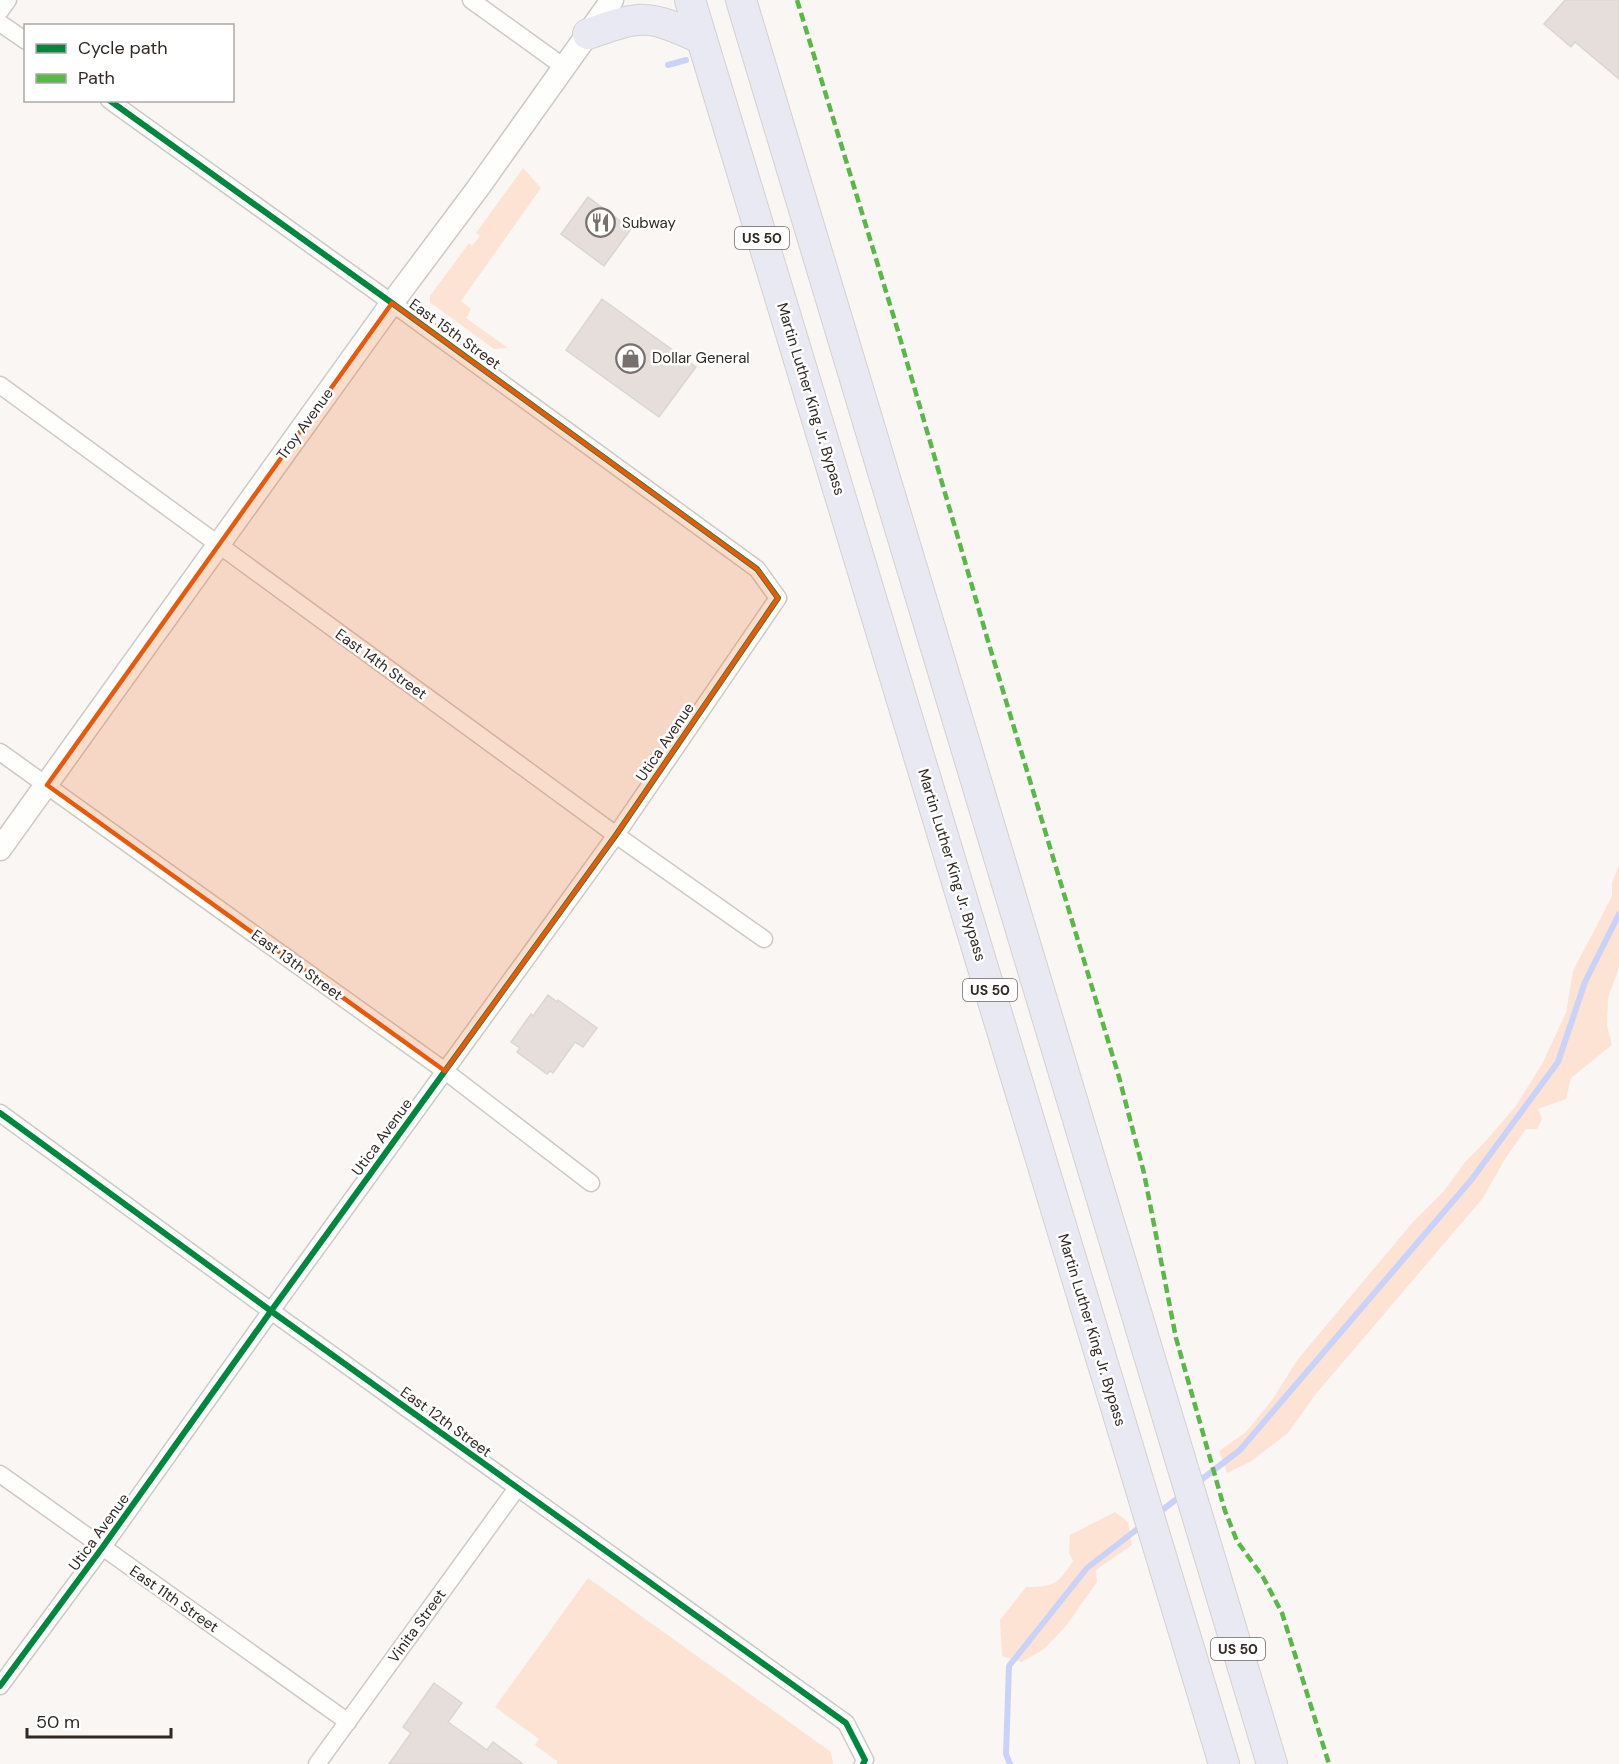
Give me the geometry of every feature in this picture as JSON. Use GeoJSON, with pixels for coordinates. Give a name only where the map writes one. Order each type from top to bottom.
{"type":"FeatureCollection","features":[{"type":"Feature","properties":{"kind":"highway","name":"Martin Luther King Jr. Bypass"},"geometry":{"type":"LineString","coordinates":[[690,0],[1224,1764]]}},
{"type":"Feature","properties":{"kind":"highway","name":"US 50"},"geometry":{"type":"LineString","coordinates":[[741,0],[1272,1764]]}},
{"type":"Feature","properties":{"kind":"highway"},"geometry":{"type":"LineString","coordinates":[[588,34],[631,19],[656,19],[700,38]]}},
{"type":"Feature","properties":{"kind":"street"},"geometry":{"type":"LineString","coordinates":[[0,11],[8,0]]}},
{"type":"Feature","properties":{"kind":"street"},"geometry":{"type":"LineString","coordinates":[[471,0],[564,67]]}},
{"type":"Feature","properties":{"kind":"street","name":"Troy Avenue"},"geometry":{"type":"LineString","coordinates":[[0,849],[612,0]]}},
{"type":"Feature","properties":{"kind":"street"},"geometry":{"type":"LineString","coordinates":[[0,23],[24,40]]}},
{"type":"Feature","properties":{"kind":"street","name":"East 15th Street"},"geometry":{"type":"LineString","coordinates":[[112,102],[757,569],[778,598]]}},
{"type":"Feature","properties":{"kind":"street","name":"East 14th Street"},"geometry":{"type":"LineString","coordinates":[[0,385],[616,835],[764,939]]}},
{"type":"Feature","properties":{"kind":"street","name":"Utica Avenue"},"geometry":{"type":"LineString","coordinates":[[0,1686],[616,835],[778,598]]}},
{"type":"Feature","properties":{"kind":"street","name":"East 13th Street"},"geometry":{"type":"LineString","coordinates":[[0,752],[445,1071],[591,1183]]}},
{"type":"Feature","properties":{"kind":"street","name":"East 12th Street"},"geometry":{"type":"LineString","coordinates":[[0,1113],[271,1311],[846,1723],[864,1762]]}},
{"type":"Feature","properties":{"kind":"street","name":"East 11th Street"},"geometry":{"type":"LineString","coordinates":[[0,1474],[348,1722]]}},
{"type":"Feature","properties":{"kind":"street","name":"Vinita Street"},"geometry":{"type":"LineString","coordinates":[[317,1764],[517,1488]]}},
{"type":"Feature","properties":{"kind":"highlighted area"},"geometry":{"type":"Polygon","coordinates":[[[392,303],[757,569],[778,598],[616,835],[445,1071],[47,785],[392,303]]]}},
{"type":"Feature","properties":{"kind":"shaded area"},"geometry":{"type":"Polygon","coordinates":[[[523,168],[541,188],[461,301],[471,309],[466,318],[508,348],[494,349],[430,303],[430,296],[469,243],[472,246],[480,236],[476,233],[523,168]]]}},
{"type":"Feature","properties":{"kind":"shaded area"},"geometry":{"type":"Polygon","coordinates":[[[1619,865],[1619,968],[1608,998],[1607,1026],[1612,1045],[1571,1078],[1566,1099],[1538,1109],[1542,1119],[1537,1129],[1526,1129],[1505,1159],[1483,1198],[1315,1395],[1288,1433],[1250,1462],[1227,1473],[1219,1451],[1246,1432],[1272,1400],[1298,1359],[1413,1222],[1444,1191],[1465,1162],[1515,1107],[1542,1064],[1566,1013],[1573,971],[1612,896],[1612,883],[1619,865]]]}},
{"type":"Feature","properties":{"kind":"shaded area"},"geometry":{"type":"Polygon","coordinates":[[[1115,1512],[1128,1522],[1132,1545],[1096,1570],[1097,1582],[1066,1626],[1044,1649],[1022,1662],[1002,1656],[1000,1620],[1026,1587],[1049,1585],[1063,1575],[1073,1561],[1069,1553],[1070,1535],[1115,1512]]]}},
{"type":"Feature","properties":{"kind":"shaded area"},"geometry":{"type":"Polygon","coordinates":[[[588,1578],[831,1752],[833,1764],[557,1764],[557,1761],[535,1745],[539,1739],[495,1707],[588,1578]]]}},
{"type":"Feature","properties":{"kind":"building"},"geometry":{"type":"Polygon","coordinates":[[[1565,0],[1619,0],[1619,79],[1575,42],[1571,47],[1544,24],[1565,0]]]}},
{"type":"Feature","properties":{"kind":"building"},"geometry":{"type":"Polygon","coordinates":[[[588,197],[631,229],[604,266],[561,234],[588,197]]]}},
{"type":"Feature","properties":{"kind":"building"},"geometry":{"type":"Polygon","coordinates":[[[602,299],[696,367],[659,417],[566,350],[602,299]]]}},
{"type":"Feature","properties":{"kind":"building"},"geometry":{"type":"Polygon","coordinates":[[[548,995],[597,1028],[583,1047],[575,1042],[553,1073],[550,1071],[547,1074],[517,1052],[520,1048],[511,1042],[548,995]]]}},
{"type":"Feature","properties":{"kind":"building"},"geometry":{"type":"Polygon","coordinates":[[[434,1683],[462,1703],[448,1722],[487,1750],[493,1742],[523,1764],[389,1764],[411,1733],[403,1727],[434,1683]]]}},
{"type":"Feature","properties":{"kind":"waterway"},"geometry":{"type":"LineString","coordinates":[[668,65],[686,60]]}},
{"type":"Feature","properties":{"kind":"waterway"},"geometry":{"type":"LineString","coordinates":[[1197,1483],[1240,1450],[1472,1179],[1558,1062],[1585,982],[1619,914]]}},
{"type":"Feature","properties":{"kind":"waterway"},"geometry":{"type":"LineString","coordinates":[[1157,1514],[1182,1495]]}},
{"type":"Feature","properties":{"kind":"waterway"},"geometry":{"type":"LineString","coordinates":[[1010,1764],[1006,1754],[1009,1666],[1087,1568],[1144,1524]]}},
{"type":"Feature","properties":{"kind":"marked path"},"geometry":{"type":"LineString","coordinates":[[797,0],[895,321],[1119,1077],[1144,1173],[1176,1338],[1225,1511],[1237,1541],[1263,1577],[1282,1613],[1329,1764]]}},
{"type":"Feature","properties":{"kind":"cycle path"},"geometry":{"type":"LineString","coordinates":[[0,1686],[616,835],[778,598],[757,569],[112,102]]}},
{"type":"Feature","properties":{"kind":"cycle path"},"geometry":{"type":"LineString","coordinates":[[0,1113],[271,1311],[846,1723],[865,1760],[863,1764]]}},
{"type":"Feature","properties":{"kind":"place","name":"Subway"},"geometry":{"type":"Point","coordinates":[601,223]}},
{"type":"Feature","properties":{"kind":"place","name":"Dollar General"},"geometry":{"type":"Point","coordinates":[631,358]}}]}
